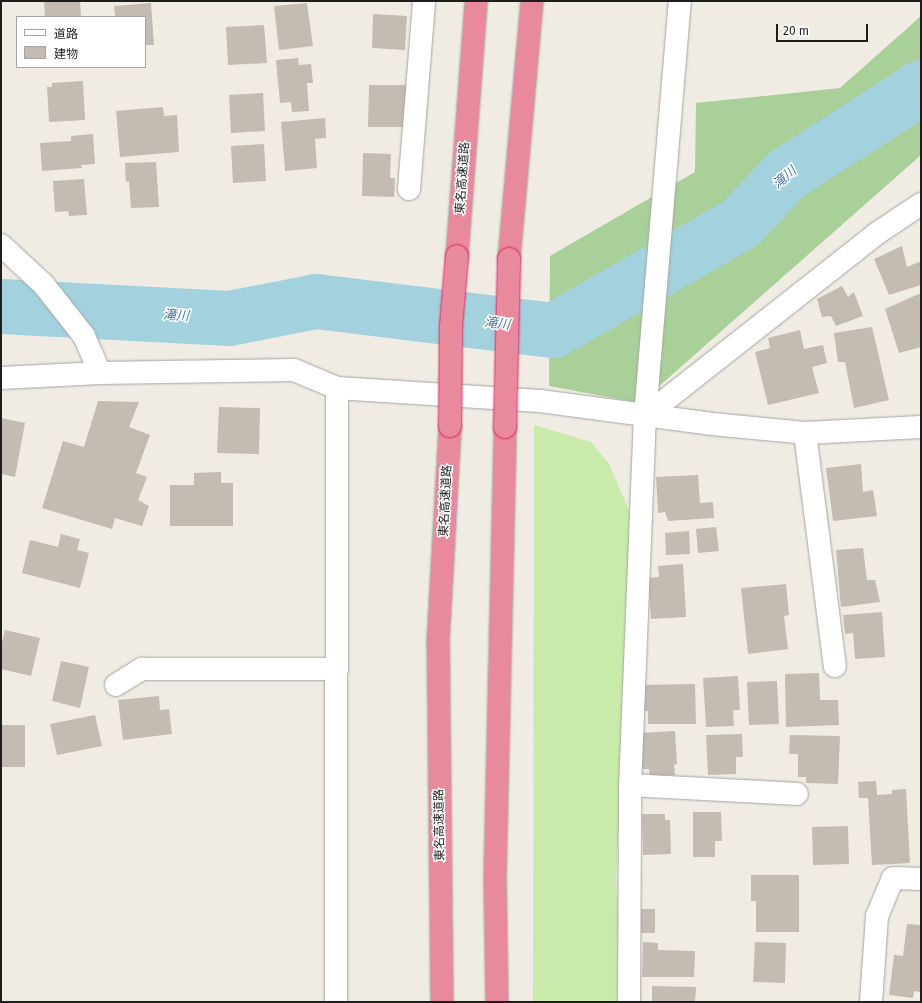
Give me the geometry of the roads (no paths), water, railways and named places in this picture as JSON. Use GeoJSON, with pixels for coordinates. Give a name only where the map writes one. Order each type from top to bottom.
{"type":"FeatureCollection","features":[{"type":"Feature","properties":{"kind":"highway","name":"東名高速道路"},"geometry":{"type":"LineString","coordinates":[[442,1002],[438,643],[450,426],[451,326],[476,1]]}},
{"type":"Feature","properties":{"kind":"highway"},"geometry":{"type":"LineString","coordinates":[[497,1002],[494,879],[509,259],[532,1]]}},
{"type":"Feature","properties":{"kind":"street"},"geometry":{"type":"LineString","coordinates":[[409,189],[424,1]]}},
{"type":"Feature","properties":{"kind":"street"},"geometry":{"type":"LineString","coordinates":[[629,1002],[631,785],[646,416],[680,1]]}},
{"type":"Feature","properties":{"kind":"street"},"geometry":{"type":"LineString","coordinates":[[646,416],[876,234],[921,204]]}},
{"type":"Feature","properties":{"kind":"street"},"geometry":{"type":"LineString","coordinates":[[1,245],[44,285],[84,336],[100,373]]}},
{"type":"Feature","properties":{"kind":"street"},"geometry":{"type":"LineString","coordinates":[[1,378],[100,373],[294,370],[337,388],[540,401],[646,416],[805,432],[921,427]]}},
{"type":"Feature","properties":{"kind":"street"},"geometry":{"type":"LineString","coordinates":[[336,1002],[337,388]]}},
{"type":"Feature","properties":{"kind":"street"},"geometry":{"type":"LineString","coordinates":[[805,432],[835,666]]}},
{"type":"Feature","properties":{"kind":"street"},"geometry":{"type":"LineString","coordinates":[[116,685],[142,669],[337,669]]}},
{"type":"Feature","properties":{"kind":"street"},"geometry":{"type":"LineString","coordinates":[[631,785],[797,794]]}},
{"type":"Feature","properties":{"kind":"street"},"geometry":{"type":"LineString","coordinates":[[871,1002],[877,916],[893,878],[921,879]]}},
{"type":"Feature","properties":{"kind":"waterway","name":"滝川"},"geometry":{"type":"LineString","coordinates":[[1,306],[229,318],[316,301],[553,330],[740,223],[786,174],[921,87]]}}]}
